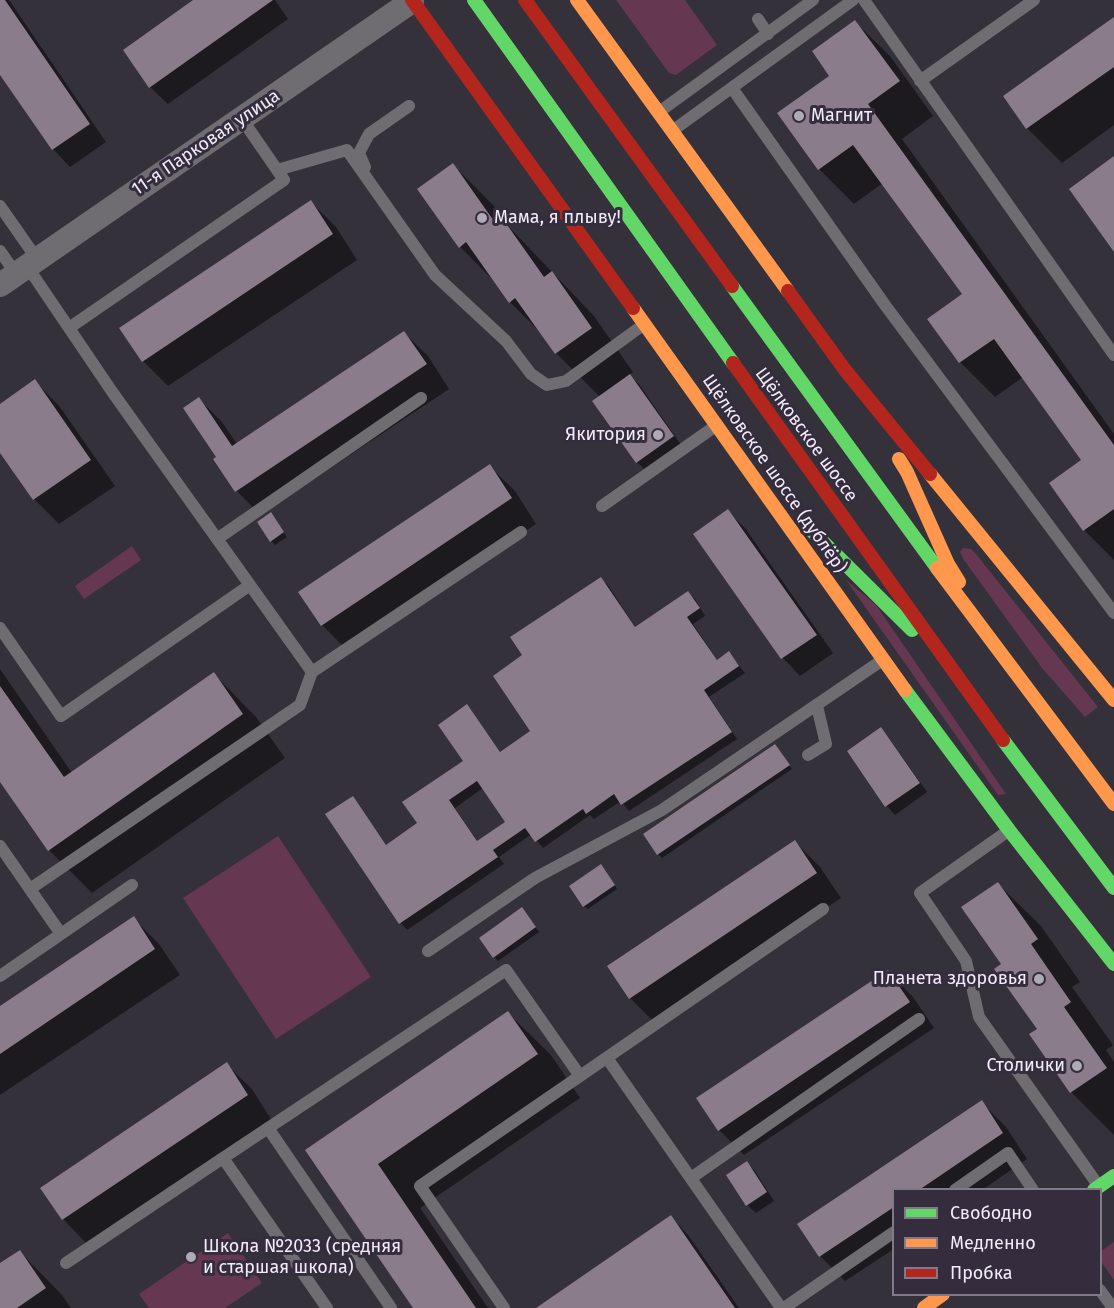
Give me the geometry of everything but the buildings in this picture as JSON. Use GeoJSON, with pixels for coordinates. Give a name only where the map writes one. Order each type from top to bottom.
{"type":"FeatureCollection","features":[{"type":"Feature","properties":{"kind":"main road","name":"Щёлковское шоссе (дублёр)"},"geometry":{"type":"LineString","coordinates":[[412,0],[749,469],[883,660],[1009,830],[1114,964]]}},
{"type":"Feature","properties":{"kind":"main road","name":"Щёлковское шоссе"},"geometry":{"type":"LineString","coordinates":[[525,0],[894,510],[1114,804]]}},
{"type":"Feature","properties":{"kind":"main road"},"geometry":{"type":"LineString","coordinates":[[577,0],[845,370],[1114,700]]}},
{"type":"Feature","properties":{"kind":"main road","name":"Щёлковское шоссе"},"geometry":{"type":"LineString","coordinates":[[477,4],[962,683],[1114,888]]}},
{"type":"Feature","properties":{"kind":"main road"},"geometry":{"type":"LineString","coordinates":[[845,370],[907,472],[948,564],[995,646]]}},
{"type":"Feature","properties":{"kind":"main road"},"geometry":{"type":"LineString","coordinates":[[749,469],[888,604],[962,683]]}},
{"type":"Feature","properties":{"kind":"main road"},"geometry":{"type":"LineString","coordinates":[[1097,1188],[1114,1176]]}},
{"type":"Feature","properties":{"kind":"main road"},"geometry":{"type":"LineString","coordinates":[[924,1308],[940,1296]]}},
{"type":"Feature","properties":{"kind":"street","name":"11-я Парковая улица"},"geometry":{"type":"LineString","coordinates":[[20,271],[412,0]]}},
{"type":"Feature","properties":{"kind":"lane"},"geometry":{"type":"LineString","coordinates":[[658,113],[813,0]]}},
{"type":"Feature","properties":{"kind":"lane"},"geometry":{"type":"LineString","coordinates":[[671,131],[853,0]]}},
{"type":"Feature","properties":{"kind":"lane"},"geometry":{"type":"LineString","coordinates":[[864,0],[1114,355]]}},
{"type":"Feature","properties":{"kind":"lane"},"geometry":{"type":"LineString","coordinates":[[920,81],[1034,0]]}},
{"type":"Feature","properties":{"kind":"lane"},"geometry":{"type":"LineString","coordinates":[[759,19],[768,34]]}},
{"type":"Feature","properties":{"kind":"lane"},"geometry":{"type":"LineString","coordinates":[[732,88],[885,305],[1114,613]]}},
{"type":"Feature","properties":{"kind":"lane"},"geometry":{"type":"LineString","coordinates":[[371,182],[359,153],[369,134],[409,106]]}},
{"type":"Feature","properties":{"kind":"lane"},"geometry":{"type":"LineString","coordinates":[[69,328],[284,180],[242,119]]}},
{"type":"Feature","properties":{"kind":"lane"},"geometry":{"type":"LineString","coordinates":[[277,170],[347,150],[435,275],[506,341],[531,374],[547,385],[566,381],[644,324]]}},
{"type":"Feature","properties":{"kind":"lane"},"geometry":{"type":"LineString","coordinates":[[0,206],[20,271]]}},
{"type":"Feature","properties":{"kind":"lane"},"geometry":{"type":"LineString","coordinates":[[0,251],[69,328],[312,672]]}},
{"type":"Feature","properties":{"kind":"lane"},"geometry":{"type":"LineString","coordinates":[[217,539],[421,398]]}},
{"type":"Feature","properties":{"kind":"lane"},"geometry":{"type":"LineString","coordinates":[[602,506],[717,425]]}},
{"type":"Feature","properties":{"kind":"lane"},"geometry":{"type":"LineString","coordinates":[[30,889],[300,705],[312,672],[521,532]]}},
{"type":"Feature","properties":{"kind":"lane"},"geometry":{"type":"LineString","coordinates":[[0,628],[61,716],[249,585]]}},
{"type":"Feature","properties":{"kind":"lane"},"geometry":{"type":"LineString","coordinates":[[428,951],[536,878],[662,810],[883,660]]}},
{"type":"Feature","properties":{"kind":"lane"},"geometry":{"type":"LineString","coordinates":[[808,756],[826,744],[817,706]]}},
{"type":"Feature","properties":{"kind":"lane"},"geometry":{"type":"LineString","coordinates":[[1009,830],[920,893],[966,961],[979,1017],[1097,1188]]}},
{"type":"Feature","properties":{"kind":"lane"},"geometry":{"type":"LineString","coordinates":[[0,846],[61,933]]}},
{"type":"Feature","properties":{"kind":"lane"},"geometry":{"type":"LineString","coordinates":[[0,976],[132,885]]}},
{"type":"Feature","properties":{"kind":"lane"},"geometry":{"type":"LineString","coordinates":[[504,1308],[420,1186],[823,909]]}},
{"type":"Feature","properties":{"kind":"lane"},"geometry":{"type":"LineString","coordinates":[[66,1263],[506,970],[580,1076]]}},
{"type":"Feature","properties":{"kind":"lane"},"geometry":{"type":"LineString","coordinates":[[691,1178],[919,1019]]}},
{"type":"Feature","properties":{"kind":"lane"},"geometry":{"type":"LineString","coordinates":[[607,1058],[783,1308],[892,1233]]}},
{"type":"Feature","properties":{"kind":"lane"},"geometry":{"type":"LineString","coordinates":[[268,1128],[391,1308]]}},
{"type":"Feature","properties":{"kind":"lane"},"geometry":{"type":"LineString","coordinates":[[958,1188],[1008,1153],[1032,1188]]}},
{"type":"Feature","properties":{"kind":"lane"},"geometry":{"type":"LineString","coordinates":[[223,1158],[327,1308]]}},
{"type":"Feature","properties":{"kind":"lane"},"geometry":{"type":"LineString","coordinates":[[1102,1292],[1113,1308]]}},
{"type":"Feature","properties":{"kind":"shaded area"},"geometry":{"type":"Polygon","coordinates":[[[616,0],[685,0],[717,45],[676,75],[669,73],[616,0]]]}},
{"type":"Feature","properties":{"kind":"shaded area"},"geometry":{"type":"Polygon","coordinates":[[[132,546],[141,560],[84,599],[75,586],[132,546]]]}},
{"type":"Feature","properties":{"kind":"shaded area"},"geometry":{"type":"Polygon","coordinates":[[[963,548],[971,549],[976,554],[1098,707],[1085,717],[1042,668],[964,560],[960,552],[963,548]]]}},
{"type":"Feature","properties":{"kind":"shaded area"},"geometry":{"type":"Polygon","coordinates":[[[846,580],[876,605],[1006,794],[998,795],[846,580]]]}},
{"type":"Feature","properties":{"kind":"shaded area"},"geometry":{"type":"Polygon","coordinates":[[[278,836],[371,977],[276,1039],[183,898],[278,836]]]}},
{"type":"Feature","properties":{"kind":"shaded area"},"geometry":{"type":"Polygon","coordinates":[[[228,1233],[262,1283],[225,1308],[149,1308],[139,1294],[228,1233]]]}},
{"type":"Feature","properties":{"kind":"shaded area"},"geometry":{"type":"Polygon","coordinates":[[[1114,1242],[1114,1280],[1102,1263],[1102,1250],[1114,1242]]]}},
{"type":"Feature","properties":{"kind":"traffic: fast"},"geometry":{"type":"LineString","coordinates":[[474,0],[733,363]]}},
{"type":"Feature","properties":{"kind":"traffic: fast"},"geometry":{"type":"LineString","coordinates":[[732,286],[937,568]]}},
{"type":"Feature","properties":{"kind":"traffic: fast"},"geometry":{"type":"LineString","coordinates":[[808,527],[912,630]]}},
{"type":"Feature","properties":{"kind":"traffic: fast"},"geometry":{"type":"LineString","coordinates":[[905,690],[1009,830],[1114,964]]}},
{"type":"Feature","properties":{"kind":"traffic: fast"},"geometry":{"type":"LineString","coordinates":[[1003,740],[1114,888]]}},
{"type":"Feature","properties":{"kind":"traffic: fast"},"geometry":{"type":"LineString","coordinates":[[1097,1188],[1114,1176]]}},
{"type":"Feature","properties":{"kind":"traffic: slow"},"geometry":{"type":"LineString","coordinates":[[577,0],[788,291]]}},
{"type":"Feature","properties":{"kind":"traffic: slow"},"geometry":{"type":"LineString","coordinates":[[633,308],[905,690]]}},
{"type":"Feature","properties":{"kind":"traffic: slow"},"geometry":{"type":"LineString","coordinates":[[899,459],[948,564],[959,582]]}},
{"type":"Feature","properties":{"kind":"traffic: slow"},"geometry":{"type":"LineString","coordinates":[[930,474],[1114,700]]}},
{"type":"Feature","properties":{"kind":"traffic: slow"},"geometry":{"type":"LineString","coordinates":[[937,568],[1114,804]]}},
{"type":"Feature","properties":{"kind":"traffic: slow"},"geometry":{"type":"LineString","coordinates":[[924,1308],[940,1296]]}},
{"type":"Feature","properties":{"kind":"traffic: jam"},"geometry":{"type":"LineString","coordinates":[[412,0],[633,308]]}},
{"type":"Feature","properties":{"kind":"traffic: jam"},"geometry":{"type":"LineString","coordinates":[[525,0],[732,286]]}},
{"type":"Feature","properties":{"kind":"traffic: jam"},"geometry":{"type":"LineString","coordinates":[[788,291],[845,370],[930,474]]}},
{"type":"Feature","properties":{"kind":"traffic: jam"},"geometry":{"type":"LineString","coordinates":[[733,363],[1003,740]]}},
{"type":"Feature","properties":{"kind":"place","name":"Магнит"},"geometry":{"type":"Point","coordinates":[799,116]}},
{"type":"Feature","properties":{"kind":"place","name":"Мама, я плыву!"},"geometry":{"type":"Point","coordinates":[482,218]}},
{"type":"Feature","properties":{"kind":"place","name":"Якитория"},"geometry":{"type":"Point","coordinates":[658,435]}},
{"type":"Feature","properties":{"kind":"place","name":"Планета здоровья"},"geometry":{"type":"Point","coordinates":[1039,979]}},
{"type":"Feature","properties":{"kind":"place","name":"Столички"},"geometry":{"type":"Point","coordinates":[1077,1066]}},
{"type":"Feature","properties":{"kind":"place","name":"Школа №2033 (средняя и старшая школа)"},"geometry":{"type":"Point","coordinates":[191,1257]}}]}
